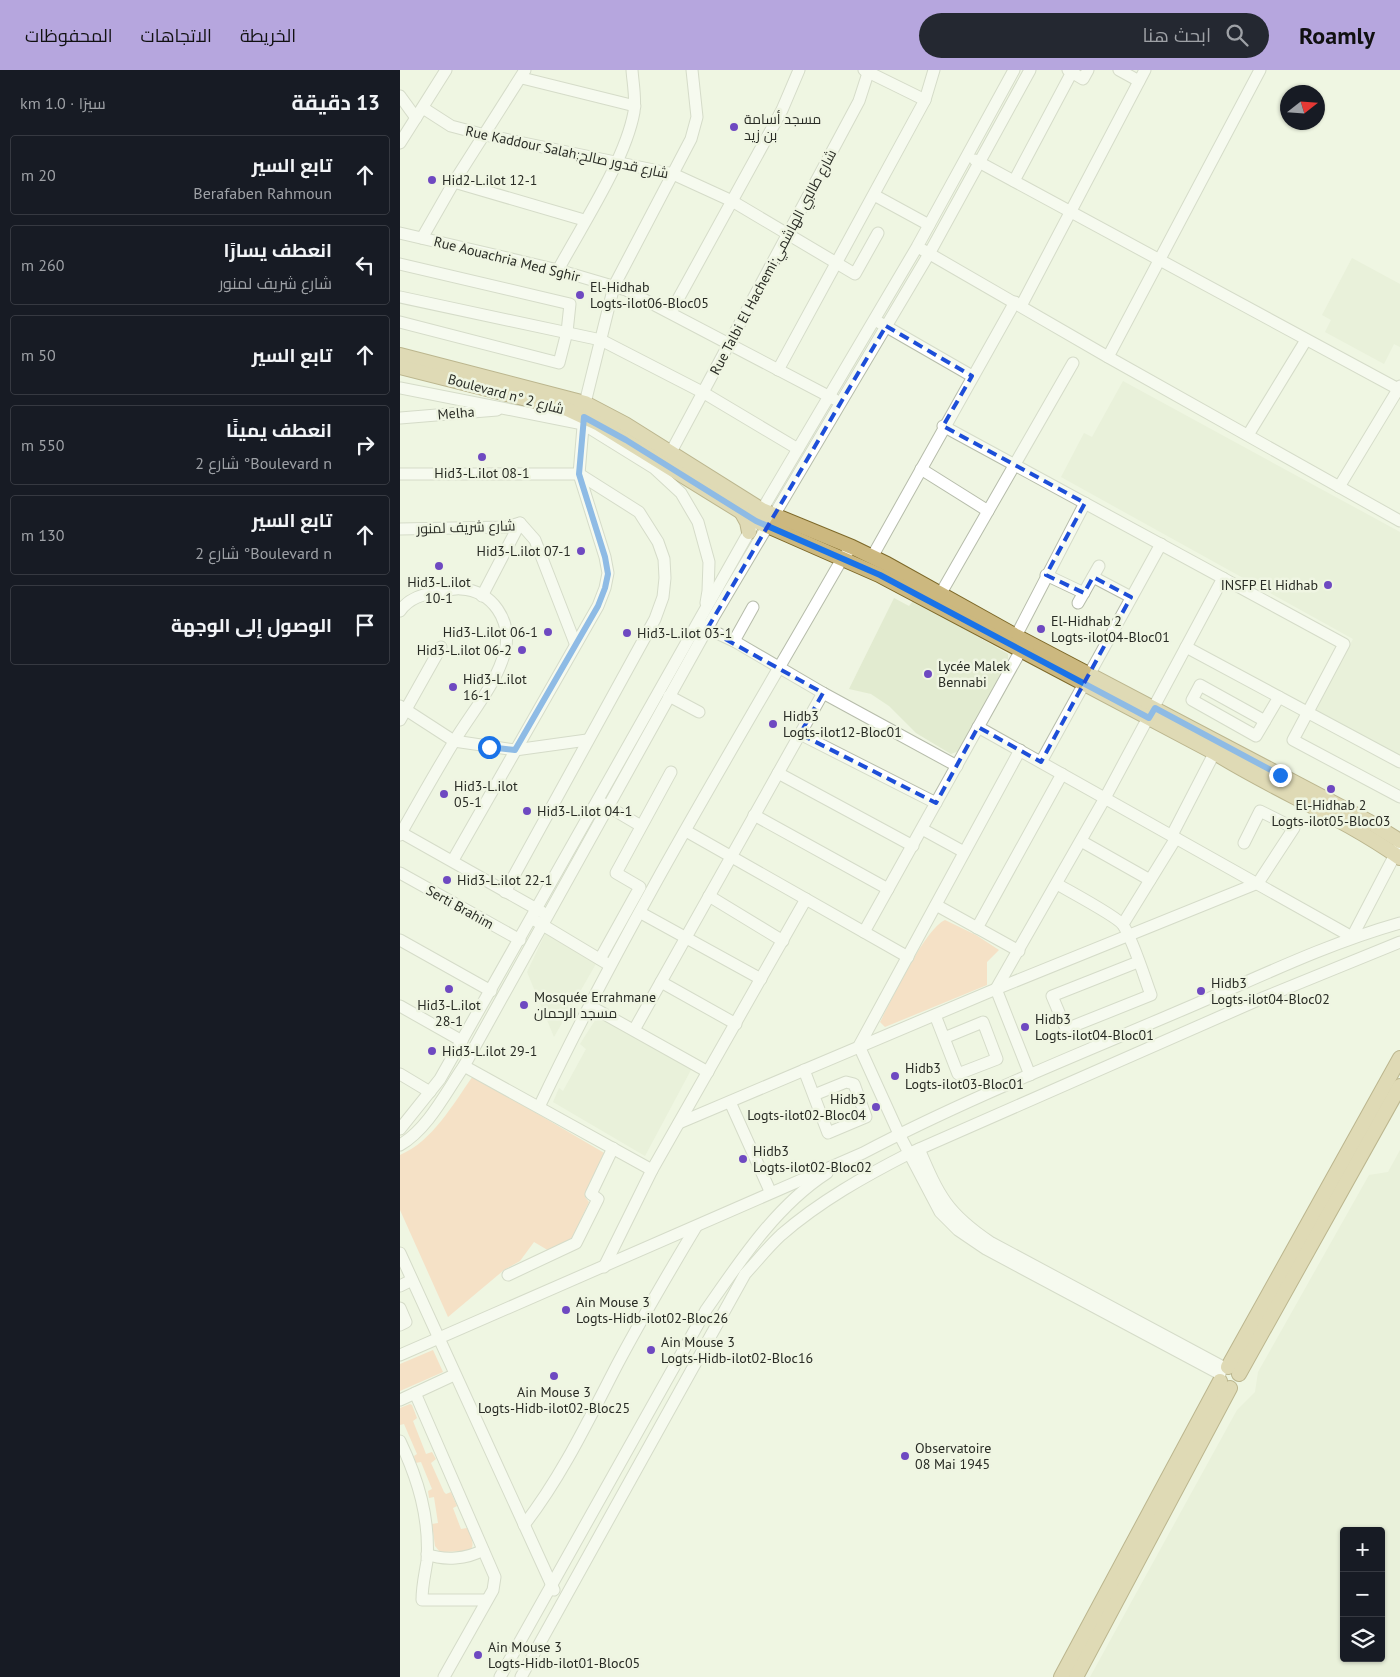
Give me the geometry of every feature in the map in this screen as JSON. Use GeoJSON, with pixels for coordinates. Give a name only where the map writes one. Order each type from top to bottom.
{"type":"FeatureCollection","features":[{"type":"Feature","properties":{"kind":"main road","name":"Boulevard n° شارع 2"},"geometry":{"type":"LineString","coordinates":[[400,355],[584,415],[742,513],[880,575],[1021,643],[1217,748],[1368,820],[1399,850]]}},
{"type":"Feature","properties":{"kind":"main road","name":"Boulevard n° شارع 2"},"geometry":{"type":"LineString","coordinates":[[400,367],[567,409],[671,452],[761,521],[852,547],[872,556],[942,593],[1021,643]]}},
{"type":"Feature","properties":{"kind":"main road"},"geometry":{"type":"LineString","coordinates":[[1061,1677],[1400,1058]]}},
{"type":"Feature","properties":{"kind":"main road"},"geometry":{"type":"LineString","coordinates":[[1076,1677],[1227,1375],[1400,1086]]}},
{"type":"Feature","properties":{"kind":"street"},"geometry":{"type":"LineString","coordinates":[[400,144],[446,70]]}},
{"type":"Feature","properties":{"kind":"street"},"geometry":{"type":"LineString","coordinates":[[558,270],[616,162],[631,126],[634,106],[632,70]]}},
{"type":"Feature","properties":{"kind":"street"},"geometry":{"type":"LineString","coordinates":[[453,860],[598,606],[605,588],[608,574],[605,557],[579,474],[584,415],[614,286],[691,139],[697,117],[692,70]]}},
{"type":"Feature","properties":{"kind":"street"},"geometry":{"type":"LineString","coordinates":[[671,312],[782,110],[798,70]]}},
{"type":"Feature","properties":{"kind":"street"},"geometry":{"type":"LineString","coordinates":[[778,370],[925,100],[934,70]]}},
{"type":"Feature","properties":{"kind":"street"},"geometry":{"type":"LineString","coordinates":[[400,1129],[430,1092],[491,991],[598,800],[761,521],[798,450],[917,247],[1014,70]]}},
{"type":"Feature","properties":{"kind":"street"},"geometry":{"type":"LineString","coordinates":[[400,1145],[408,1141],[429,1118],[464,1066],[669,696],[703,622],[761,521],[841,403],[930,254],[1030,70]]}},
{"type":"Feature","properties":{"kind":"street"},"geometry":{"type":"LineString","coordinates":[[1014,181],[1070,71],[1083,79],[1088,70]]}},
{"type":"Feature","properties":{"kind":"street"},"geometry":{"type":"LineString","coordinates":[[872,556],[943,426],[1018,304],[1071,212],[1142,75],[1119,70]]}},
{"type":"Feature","properties":{"kind":"street"},"geometry":{"type":"LineString","coordinates":[[1108,357],[1260,70]]}},
{"type":"Feature","properties":{"kind":"street"},"geometry":{"type":"LineString","coordinates":[[867,71],[925,100]]}},
{"type":"Feature","properties":{"kind":"street","name":"Rue Talbi El Hachemi;شارع طالبي الهاشمي"},"geometry":{"type":"LineString","coordinates":[[671,452],[729,346],[786,233],[859,101],[867,71]]}},
{"type":"Feature","properties":{"kind":"street"},"geometry":{"type":"LineString","coordinates":[[422,238],[454,182],[524,74],[634,106]]}},
{"type":"Feature","properties":{"kind":"street"},"geometry":{"type":"LineString","coordinates":[[400,96],[419,113]]}},
{"type":"Feature","properties":{"kind":"street","name":"Rue Kaddour Salah;شارع قدور صالح"},"geometry":{"type":"LineString","coordinates":[[419,113],[451,126],[485,136],[673,174],[732,201],[855,274],[878,232]]}},
{"type":"Feature","properties":{"kind":"street"},"geometry":{"type":"LineString","coordinates":[[967,156],[1399,389],[1339,487]]}},
{"type":"Feature","properties":{"kind":"street"},"geometry":{"type":"LineString","coordinates":[[454,182],[584,220]]}},
{"type":"Feature","properties":{"kind":"street"},"geometry":{"type":"LineString","coordinates":[[874,195],[929,225]]}},
{"type":"Feature","properties":{"kind":"street","name":"Rue Aouachria Med Sghir"},"geometry":{"type":"LineString","coordinates":[[400,233],[558,270],[614,286],[671,312],[729,346],[841,403]]}},
{"type":"Feature","properties":{"kind":"street"},"geometry":{"type":"LineString","coordinates":[[917,247],[1400,521]]}},
{"type":"Feature","properties":{"kind":"street"},"geometry":{"type":"LineString","coordinates":[[400,264],[570,304],[567,332],[559,363],[400,322]]}},
{"type":"Feature","properties":{"kind":"street"},"geometry":{"type":"LineString","coordinates":[[400,297],[601,340],[704,393],[798,450]]}},
{"type":"Feature","properties":{"kind":"street"},"geometry":{"type":"LineString","coordinates":[[874,320],[972,376]]}},
{"type":"Feature","properties":{"kind":"street"},"geometry":{"type":"LineString","coordinates":[[1248,435],[1306,340]]}},
{"type":"Feature","properties":{"kind":"street"},"geometry":{"type":"LineString","coordinates":[[942,593],[1073,363]]}},
{"type":"Feature","properties":{"kind":"street"},"geometry":{"type":"LineString","coordinates":[[400,388],[511,408],[584,415],[654,468],[671,482],[691,508],[705,541],[709,562],[708,591],[703,622]]}},
{"type":"Feature","properties":{"kind":"street","name":"Melha"},"geometry":{"type":"LineString","coordinates":[[400,418],[511,408]]}},
{"type":"Feature","properties":{"kind":"street"},"geometry":{"type":"LineString","coordinates":[[943,426],[1344,644],[1293,740],[1400,797]]}},
{"type":"Feature","properties":{"kind":"street"},"geometry":{"type":"LineString","coordinates":[[921,469],[988,511]]}},
{"type":"Feature","properties":{"kind":"street"},"geometry":{"type":"LineString","coordinates":[[400,474],[579,474],[639,512],[658,542],[664,558],[665,578],[663,597],[655,619],[505,892]]}},
{"type":"Feature","properties":{"kind":"street"},"geometry":{"type":"LineString","coordinates":[[864,932],[978,727],[1021,643],[1046,575],[1085,503]]}},
{"type":"Feature","properties":{"kind":"street"},"geometry":{"type":"LineString","coordinates":[[482,596],[520,523]]}},
{"type":"Feature","properties":{"kind":"street","name":"شارع شريف لمنور"},"geometry":{"type":"LineString","coordinates":[[400,529],[506,527],[520,523],[535,540],[575,644]]}},
{"type":"Feature","properties":{"kind":"street"},"geometry":{"type":"LineString","coordinates":[[1041,762],[1161,544]]}},
{"type":"Feature","properties":{"kind":"street"},"geometry":{"type":"LineString","coordinates":[[539,1107],[590,1006],[686,831],[842,559],[852,547]]}},
{"type":"Feature","properties":{"kind":"street"},"geometry":{"type":"LineString","coordinates":[[1046,575],[1081,598],[1099,566]]}},
{"type":"Feature","properties":{"kind":"street"},"geometry":{"type":"LineString","coordinates":[[1093,577],[1132,597]]}},
{"type":"Feature","properties":{"kind":"street"},"geometry":{"type":"LineString","coordinates":[[996,989],[1152,713],[1223,578]]}},
{"type":"Feature","properties":{"kind":"street"},"geometry":{"type":"LineString","coordinates":[[400,612],[405,603],[411,600],[434,593],[461,589],[482,596],[501,612],[506,624],[508,638],[500,666],[400,833],[453,860],[505,892],[534,914],[542,926],[612,966]]}},
{"type":"Feature","properties":{"kind":"street"},"geometry":{"type":"LineString","coordinates":[[734,641],[753,607]]}},
{"type":"Feature","properties":{"kind":"street"},"geometry":{"type":"LineString","coordinates":[[703,622],[823,693],[957,766]]}},
{"type":"Feature","properties":{"kind":"street"},"geometry":{"type":"LineString","coordinates":[[441,647],[402,712],[454,741],[515,750],[587,740]]}},
{"type":"Feature","properties":{"kind":"street"},"geometry":{"type":"LineString","coordinates":[[1186,647],[1400,762]]}},
{"type":"Feature","properties":{"kind":"street"},"geometry":{"type":"LineString","coordinates":[[1265,721],[1200,685],[1192,700],[1256,736],[1265,721],[1279,697]]}},
{"type":"Feature","properties":{"kind":"street"},"geometry":{"type":"LineString","coordinates":[[634,1030],[823,693]]}},
{"type":"Feature","properties":{"kind":"street"},"geometry":{"type":"LineString","coordinates":[[669,696],[699,712]]}},
{"type":"Feature","properties":{"kind":"street"},"geometry":{"type":"LineString","coordinates":[[978,727],[1352,937]]}},
{"type":"Feature","properties":{"kind":"street"},"geometry":{"type":"LineString","coordinates":[[800,734],[936,803]]}},
{"type":"Feature","properties":{"kind":"street"},"geometry":{"type":"LineString","coordinates":[[1123,924],[1174,836],[1217,748]]}},
{"type":"Feature","properties":{"kind":"street"},"geometry":{"type":"LineString","coordinates":[[859,1046],[1020,750]]}},
{"type":"Feature","properties":{"kind":"street"},"geometry":{"type":"LineString","coordinates":[[600,959],[640,887],[616,873],[671,772]]}},
{"type":"Feature","properties":{"kind":"street"},"geometry":{"type":"LineString","coordinates":[[778,773],[913,846]]}},
{"type":"Feature","properties":{"kind":"street"},"geometry":{"type":"LineString","coordinates":[[977,928],[1062,774]]}},
{"type":"Feature","properties":{"kind":"street"},"geometry":{"type":"LineString","coordinates":[[598,800],[641,826]]}},
{"type":"Feature","properties":{"kind":"street"},"geometry":{"type":"LineString","coordinates":[[679,1123],[996,989],[1258,883],[1294,828],[1260,811],[1244,843]]}},
{"type":"Feature","properties":{"kind":"street"},"geometry":{"type":"LineString","coordinates":[[754,816],[888,889]]}},
{"type":"Feature","properties":{"kind":"street"},"geometry":{"type":"LineString","coordinates":[[922,829],[964,852]]}},
{"type":"Feature","properties":{"kind":"street"},"geometry":{"type":"LineString","coordinates":[[686,831],[908,957]]}},
{"type":"Feature","properties":{"kind":"street"},"geometry":{"type":"LineString","coordinates":[[1081,841],[1150,880]]}},
{"type":"Feature","properties":{"kind":"street"},"geometry":{"type":"LineString","coordinates":[[1352,937],[1399,850]]}},
{"type":"Feature","properties":{"kind":"street","name":"Serti Brahim"},"geometry":{"type":"LineString","coordinates":[[400,873],[520,940]]}},
{"type":"Feature","properties":{"kind":"street"},"geometry":{"type":"LineString","coordinates":[[1057,884],[1123,924],[1128,936],[1151,995],[1066,1029],[1052,996],[1138,962]]}},
{"type":"Feature","properties":{"kind":"street"},"geometry":{"type":"LineString","coordinates":[[709,896],[783,941]]}},
{"type":"Feature","properties":{"kind":"street"},"geometry":{"type":"LineString","coordinates":[[604,1267],[652,1170],[806,900]]}},
{"type":"Feature","properties":{"kind":"street"},"geometry":{"type":"LineString","coordinates":[[936,905],[1019,950]]}},
{"type":"Feature","properties":{"kind":"street"},"geometry":{"type":"LineString","coordinates":[[641,913],[761,979]]}},
{"type":"Feature","properties":{"kind":"street"},"geometry":{"type":"LineString","coordinates":[[534,914],[548,914]]}},
{"type":"Feature","properties":{"kind":"street"},"geometry":{"type":"LineString","coordinates":[[400,1355],[851,1158],[899,1134],[1030,1075],[1352,937],[1400,923]]}},
{"type":"Feature","properties":{"kind":"street"},"geometry":{"type":"LineString","coordinates":[[400,940],[491,991]]}},
{"type":"Feature","properties":{"kind":"street"},"geometry":{"type":"LineString","coordinates":[[521,1677],[745,1274],[780,1236],[816,1207],[878,1169],[914,1151],[1265,997],[1400,942]]}},
{"type":"Feature","properties":{"kind":"street"},"geometry":{"type":"LineString","coordinates":[[661,982],[736,1024]]}},
{"type":"Feature","properties":{"kind":"street"},"geometry":{"type":"LineString","coordinates":[[996,989],[1030,1075]]}},
{"type":"Feature","properties":{"kind":"street"},"geometry":{"type":"LineString","coordinates":[[400,1006],[462,1041]]}},
{"type":"Feature","properties":{"kind":"street"},"geometry":{"type":"LineString","coordinates":[[590,1006],[708,1072]]}},
{"type":"Feature","properties":{"kind":"street"},"geometry":{"type":"LineString","coordinates":[[935,1015],[958,1074],[997,1059],[983,1022],[944,1038]]}},
{"type":"Feature","properties":{"kind":"street"},"geometry":{"type":"LineString","coordinates":[[859,1046],[899,1134],[914,1151],[947,1205],[964,1224],[990,1242],[1227,1375]]}},
{"type":"Feature","properties":{"kind":"street"},"geometry":{"type":"LineString","coordinates":[[464,1066],[652,1170]]}},
{"type":"Feature","properties":{"kind":"street"},"geometry":{"type":"LineString","coordinates":[[804,1070],[828,1133],[866,1117],[854,1084],[846,1082],[814,1095]]}},
{"type":"Feature","properties":{"kind":"street"},"geometry":{"type":"LineString","coordinates":[[400,1074],[430,1092]]}},
{"type":"Feature","properties":{"kind":"street"},"geometry":{"type":"LineString","coordinates":[[730,1102],[770,1192]]}},
{"type":"Feature","properties":{"kind":"street"},"geometry":{"type":"LineString","coordinates":[[508,1275],[576,1243],[598,1199],[591,1194],[613,1148]]}},
{"type":"Feature","properties":{"kind":"street"},"geometry":{"type":"LineString","coordinates":[[500,1677],[706,1310],[739,1263],[774,1220],[809,1185],[851,1158]]}},
{"type":"Feature","properties":{"kind":"street"},"geometry":{"type":"LineString","coordinates":[[524,1525],[547,1493],[594,1413],[659,1287],[696,1226]]}},
{"type":"Feature","properties":{"kind":"street"},"geometry":{"type":"LineString","coordinates":[[400,1253],[560,1606]]}},
{"type":"Feature","properties":{"kind":"street"},"geometry":{"type":"LineString","coordinates":[[400,1286],[412,1280]]}},
{"type":"Feature","properties":{"kind":"street"},"geometry":{"type":"LineString","coordinates":[[400,1308],[406,1322],[400,1325]]}},
{"type":"Feature","properties":{"kind":"street"},"geometry":{"type":"LineString","coordinates":[[400,1400],[454,1375]]}},
{"type":"Feature","properties":{"kind":"street"},"geometry":{"type":"LineString","coordinates":[[415,1393],[495,1577],[493,1590],[444,1677]]}},
{"type":"Feature","properties":{"kind":"street"},"geometry":{"type":"LineString","coordinates":[[400,1441],[420,1488],[426,1520],[427,1554],[422,1600],[486,1600]]}},
{"type":"Feature","properties":{"kind":"street"},"geometry":{"type":"LineString","coordinates":[[427,1554],[434,1557],[471,1557],[483,1550]]}},
{"type":"Feature","properties":{"kind":"highlighted area"},"geometry":{"type":"Polygon","coordinates":[[[886,326],[972,376],[943,426],[1085,503],[1046,575],[1084,593],[1093,577],[1131,597],[1041,762],[978,727],[936,803],[800,734],[823,693],[707,629],[886,326]]]}},
{"type":"Feature","properties":{"kind":"shaded area"},"geometry":{"type":"Polygon","coordinates":[[[1352,258],[1400,284],[1400,347],[1394,344],[1384,364],[1325,332],[1331,320],[1322,315],[1352,258]]]}},
{"type":"Feature","properties":{"kind":"shaded area","name":"INSFP El Hidhab"},"geometry":{"type":"Polygon","coordinates":[[[1123,381],[1400,532],[1400,758],[1315,712],[1353,639],[1061,477],[1084,433],[1092,437],[1123,381]]]}},
{"type":"Feature","properties":{"kind":"shaded area","name":"Lycée Malek Bennabi"},"geometry":{"type":"Polygon","coordinates":[[[894,598],[909,606],[914,600],[1008,654],[1008,660],[959,751],[951,754],[916,733],[889,706],[871,694],[849,689],[894,598]]]}},
{"type":"Feature","properties":{"kind":"shaded area"},"geometry":{"type":"Polygon","coordinates":[[[945,920],[976,935],[999,950],[987,962],[987,985],[885,1027],[880,1022],[909,966],[928,937],[945,920]]]}},
{"type":"Feature","properties":{"kind":"shaded area"},"geometry":{"type":"Polygon","coordinates":[[[546,932],[597,962],[554,1037],[527,972],[546,932]]]}},
{"type":"Feature","properties":{"kind":"shaded area"},"geometry":{"type":"Polygon","coordinates":[[[599,1014],[692,1068],[645,1156],[553,1102],[559,1088],[563,1091],[586,1049],[580,1044],[599,1014]]]}},
{"type":"Feature","properties":{"kind":"shaded area"},"geometry":{"type":"Polygon","coordinates":[[[473,1076],[606,1154],[585,1197],[589,1202],[571,1241],[551,1252],[534,1242],[520,1261],[504,1270],[448,1317],[400,1210],[400,1155],[423,1141],[450,1110],[473,1076]]]}},
{"type":"Feature","properties":{"kind":"shaded area"},"geometry":{"type":"Polygon","coordinates":[[[1400,1150],[1400,1677],[1090,1677],[1237,1410],[1255,1392],[1258,1372],[1369,1175],[1388,1172],[1400,1150]]]}},
{"type":"Feature","properties":{"kind":"shaded area"},"geometry":{"type":"Polygon","coordinates":[[[433,1350],[443,1372],[400,1391],[400,1364],[433,1350]]]}},
{"type":"Feature","properties":{"kind":"shaded area"},"geometry":{"type":"Polygon","coordinates":[[[410,1404],[417,1418],[413,1421],[426,1454],[432,1452],[436,1459],[431,1463],[444,1492],[446,1494],[451,1492],[457,1506],[453,1508],[461,1529],[467,1528],[471,1537],[472,1548],[470,1551],[440,1552],[435,1546],[432,1524],[438,1523],[434,1497],[429,1498],[428,1491],[432,1489],[421,1462],[415,1463],[414,1456],[417,1454],[404,1424],[400,1425],[400,1408],[410,1404]]]}},
{"type":"Feature","properties":{"kind":"place","name":"مسجد أسامة بن زيد"},"geometry":{"type":"Point","coordinates":[734,127]}},
{"type":"Feature","properties":{"kind":"place","name":"Hid2-L.ilot 12-1"},"geometry":{"type":"Point","coordinates":[432,180]}},
{"type":"Feature","properties":{"kind":"place","name":"El-Hidhab Logts-ilot06-Bloc05"},"geometry":{"type":"Point","coordinates":[580,295]}},
{"type":"Feature","properties":{"kind":"place","name":"Hid3-L.ilot 08-1"},"geometry":{"type":"Point","coordinates":[482,457]}},
{"type":"Feature","properties":{"kind":"place","name":"Hid3-L.ilot 07-1"},"geometry":{"type":"Point","coordinates":[581,551]}},
{"type":"Feature","properties":{"kind":"place","name":"Hid3-L.ilot 10-1"},"geometry":{"type":"Point","coordinates":[439,566]}},
{"type":"Feature","properties":{"kind":"place","name":"INSFP El Hidhab"},"geometry":{"type":"Point","coordinates":[1328,585]}},
{"type":"Feature","properties":{"kind":"place","name":"El-Hidhab 2 Logts-ilot04-Bloc01"},"geometry":{"type":"Point","coordinates":[1041,629]}},
{"type":"Feature","properties":{"kind":"place","name":"Hid3-L.ilot 06-1"},"geometry":{"type":"Point","coordinates":[548,632]}},
{"type":"Feature","properties":{"kind":"place","name":"Hid3-L.ilot 03-1"},"geometry":{"type":"Point","coordinates":[627,633]}},
{"type":"Feature","properties":{"kind":"place","name":"Hid3-L.ilot 06-2"},"geometry":{"type":"Point","coordinates":[522,650]}},
{"type":"Feature","properties":{"kind":"place","name":"Lycée Malek Bennabi"},"geometry":{"type":"Point","coordinates":[928,674]}},
{"type":"Feature","properties":{"kind":"place","name":"Hid3-L.ilot 16-1"},"geometry":{"type":"Point","coordinates":[453,687]}},
{"type":"Feature","properties":{"kind":"place","name":"Hidb3 Logts-ilot12-Bloc01"},"geometry":{"type":"Point","coordinates":[773,724]}},
{"type":"Feature","properties":{"kind":"place","name":"El-Hidhab 2 Logts-ilot05-Bloc03"},"geometry":{"type":"Point","coordinates":[1331,789]}},
{"type":"Feature","properties":{"kind":"place","name":"Hid3-L.ilot 05-1"},"geometry":{"type":"Point","coordinates":[444,794]}},
{"type":"Feature","properties":{"kind":"place","name":"Hid3-L.ilot 04-1"},"geometry":{"type":"Point","coordinates":[527,811]}},
{"type":"Feature","properties":{"kind":"place","name":"Hid3-L.ilot 22-1"},"geometry":{"type":"Point","coordinates":[447,880]}},
{"type":"Feature","properties":{"kind":"place","name":"Hid3-L.ilot 28-1"},"geometry":{"type":"Point","coordinates":[449,989]}},
{"type":"Feature","properties":{"kind":"place","name":"Hidb3 Logts-ilot04-Bloc02"},"geometry":{"type":"Point","coordinates":[1201,991]}},
{"type":"Feature","properties":{"kind":"place","name":"Mosquée Errahmane مسجد الرحمان"},"geometry":{"type":"Point","coordinates":[524,1005]}},
{"type":"Feature","properties":{"kind":"place","name":"Hidb3 Logts-ilot04-Bloc01"},"geometry":{"type":"Point","coordinates":[1025,1027]}},
{"type":"Feature","properties":{"kind":"place","name":"Hid3-L.ilot 29-1"},"geometry":{"type":"Point","coordinates":[432,1051]}},
{"type":"Feature","properties":{"kind":"place","name":"Hidb3 Logts-ilot03-Bloc01"},"geometry":{"type":"Point","coordinates":[895,1076]}},
{"type":"Feature","properties":{"kind":"place","name":"Hidb3 Logts-ilot02-Bloc04"},"geometry":{"type":"Point","coordinates":[876,1107]}},
{"type":"Feature","properties":{"kind":"place","name":"Hidb3 Logts-ilot02-Bloc02"},"geometry":{"type":"Point","coordinates":[743,1159]}},
{"type":"Feature","properties":{"kind":"place","name":"Ain Mouse 3 Logts-Hidb-ilot02-Bloc26"},"geometry":{"type":"Point","coordinates":[566,1310]}},
{"type":"Feature","properties":{"kind":"place","name":"Ain Mouse 3 Logts-Hidb-ilot02-Bloc16"},"geometry":{"type":"Point","coordinates":[651,1350]}},
{"type":"Feature","properties":{"kind":"place","name":"Ain Mouse 3 Logts-Hidb-ilot02-Bloc25"},"geometry":{"type":"Point","coordinates":[554,1376]}},
{"type":"Feature","properties":{"kind":"place","name":"Observatoire 08 Mai 1945"},"geometry":{"type":"Point","coordinates":[905,1456]}},
{"type":"Feature","properties":{"kind":"place","name":"Ain Mouse 3 Logts-Hidb-ilot01-Bloc05"},"geometry":{"type":"Point","coordinates":[478,1655]}},
{"type":"Feature","properties":{"kind":"route"},"geometry":{"type":"LineString","coordinates":[[489,747],[515,750],[598,606],[605,588],[608,574],[605,557],[579,474],[584,417],[626,440],[756,521],[880,575],[1021,652],[1149,718],[1155,708],[1280,775]]}}]}
